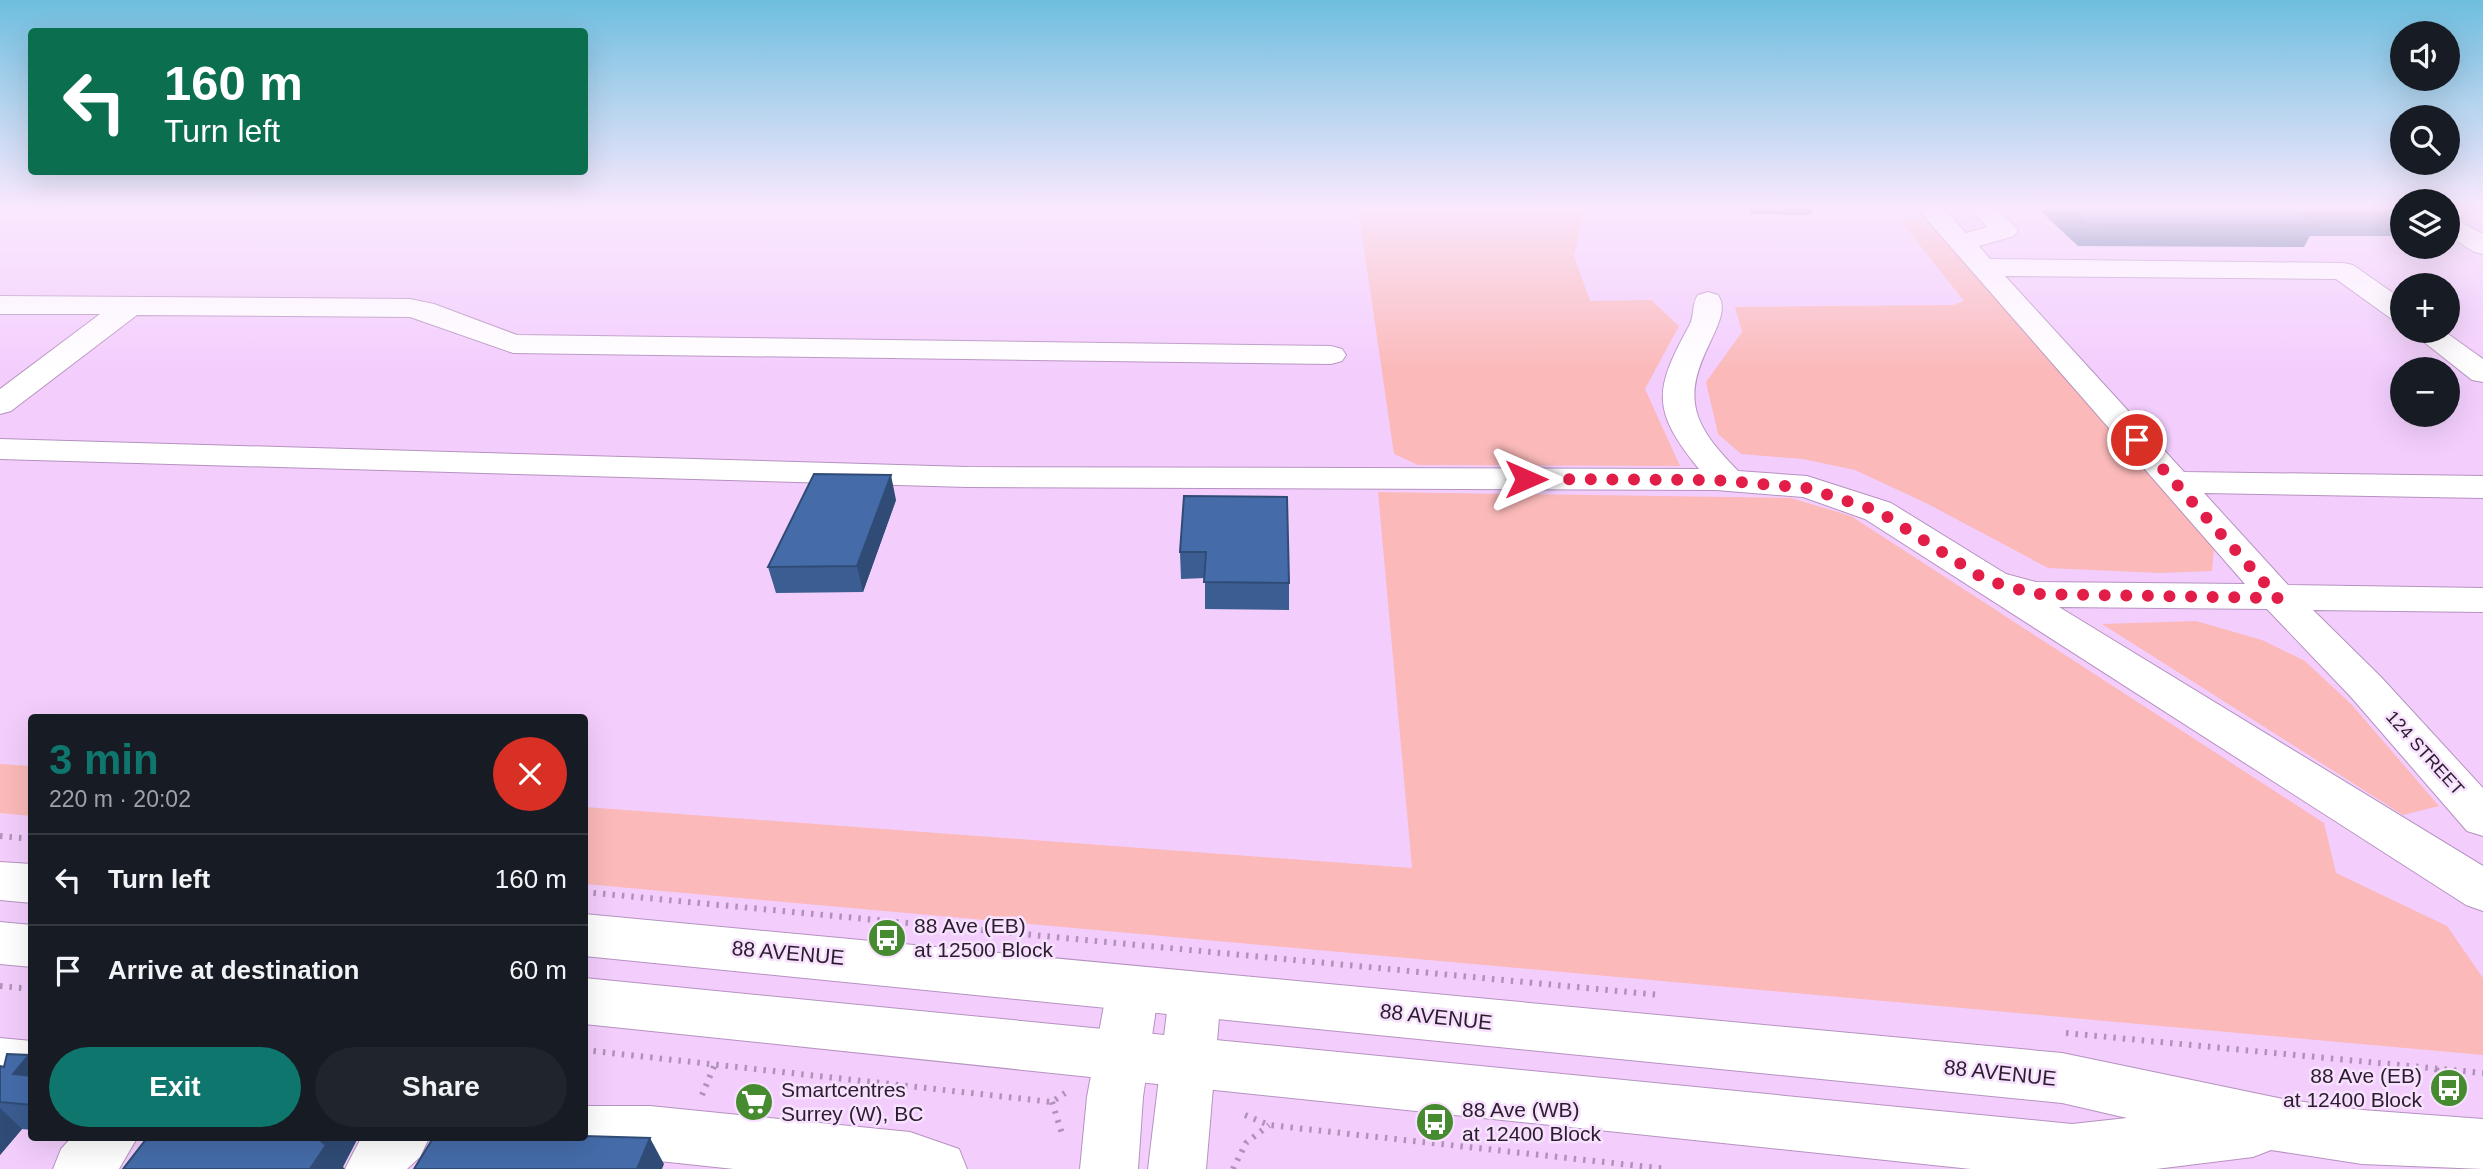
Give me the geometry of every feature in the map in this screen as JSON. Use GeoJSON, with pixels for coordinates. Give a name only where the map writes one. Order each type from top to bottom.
{"type":"FeatureCollection","features":[{"type":"Feature","properties":{"kind":"main road","name":"124 STREET"},"geometry":{"type":"LineString","coordinates":[[1978,262],[2278,598],[2366,687],[2483,818]]}},
{"type":"Feature","properties":{"kind":"main road"},"geometry":{"type":"LineString","coordinates":[[1983,267],[2343,271],[2390,305]]}},
{"type":"Feature","properties":{"kind":"main road"},"geometry":{"type":"LineString","coordinates":[[1708,301],[1710,317],[1676,377],[1678,407],[1686,430],[1700,452],[1727,481]]}},
{"type":"Feature","properties":{"kind":"main road"},"geometry":{"type":"LineString","coordinates":[[0,305],[424,310],[513,344],[1331,355]]}},
{"type":"Feature","properties":{"kind":"main road"},"geometry":{"type":"LineString","coordinates":[[0,404],[130,306]]}},
{"type":"Feature","properties":{"kind":"main road"},"geometry":{"type":"LineString","coordinates":[[2442,343],[2483,373]]}},
{"type":"Feature","properties":{"kind":"main road"},"geometry":{"type":"LineString","coordinates":[[0,449],[967,477],[1727,481],[1807,488],[1878,511],[2483,891]]}},
{"type":"Feature","properties":{"kind":"main road"},"geometry":{"type":"LineString","coordinates":[[2175,482],[2483,487]]}},
{"type":"Feature","properties":{"kind":"main road"},"geometry":{"type":"LineString","coordinates":[[1986,580],[2035,594],[2483,600]]}},
{"type":"Feature","properties":{"kind":"main road"},"geometry":{"type":"LineString","coordinates":[[6,859],[28,880]]}},
{"type":"Feature","properties":{"kind":"main road","name":"88 AVENUE"},"geometry":{"type":"LineString","coordinates":[[588,935],[2062,1078],[2283,1126],[2362,1137],[2483,1146]]}},
{"type":"Feature","properties":{"kind":"main road"},"geometry":{"type":"LineString","coordinates":[[0,943],[28,946]]}},
{"type":"Feature","properties":{"kind":"main road"},"geometry":{"type":"LineString","coordinates":[[1086,1158],[1122,1054],[1133,989]]}},
{"type":"Feature","properties":{"kind":"main road"},"geometry":{"type":"LineString","coordinates":[[1177,1169],[1195,995]]}},
{"type":"Feature","properties":{"kind":"main road","name":"88 AVENUE"},"geometry":{"type":"LineString","coordinates":[[588,1001],[1187,1060],[2073,1152],[2283,1126]]}},
{"type":"Feature","properties":{"kind":"main road"},"geometry":{"type":"LineString","coordinates":[[0,1063],[28,1066]]}},
{"type":"Feature","properties":{"kind":"main road"},"geometry":{"type":"LineString","coordinates":[[588,1133],[650,1133],[910,1160],[938,1169]]}},
{"type":"Feature","properties":{"kind":"main road"},"geometry":{"type":"LineString","coordinates":[[2362,1137],[2483,1168]]}},
{"type":"Feature","properties":{"kind":"main road"},"geometry":{"type":"LineString","coordinates":[[82,1169],[105,1141]]}},
{"type":"Feature","properties":{"kind":"main road"},"geometry":{"type":"LineString","coordinates":[[374,1169],[387,1148],[396,1141]]}},
{"type":"Feature","properties":{"kind":"path"},"geometry":{"type":"LineString","coordinates":[[0,836],[6,859],[28,842]]}},
{"type":"Feature","properties":{"kind":"path"},"geometry":{"type":"LineString","coordinates":[[588,892],[1671,996]]}},
{"type":"Feature","properties":{"kind":"path"},"geometry":{"type":"LineString","coordinates":[[0,986],[28,989]]}},
{"type":"Feature","properties":{"kind":"path"},"geometry":{"type":"LineString","coordinates":[[2060,1033],[2483,1073]]}},
{"type":"Feature","properties":{"kind":"path"},"geometry":{"type":"LineString","coordinates":[[588,1050],[1052,1102],[1069,1090]]}},
{"type":"Feature","properties":{"kind":"path"},"geometry":{"type":"LineString","coordinates":[[2435,1069],[2449,1088]]}},
{"type":"Feature","properties":{"kind":"path"},"geometry":{"type":"LineString","coordinates":[[1052,1102],[1062,1125],[1086,1158]]}},
{"type":"Feature","properties":{"kind":"path"},"geometry":{"type":"LineString","coordinates":[[1245,1115],[1269,1125],[1667,1169]]}},
{"type":"Feature","properties":{"kind":"path"},"geometry":{"type":"LineString","coordinates":[[1233,1169],[1240,1146],[1254,1132],[1269,1125]]}},
{"type":"Feature","properties":{"kind":"shaded area"},"geometry":{"type":"Polygon","coordinates":[[[1366,262],[1576,262],[1590,301],[1651,300],[1679,326],[1645,389],[1680,466],[1418,465],[1394,454],[1366,262]]]}},
{"type":"Feature","properties":{"kind":"shaded area"},"geometry":{"type":"Polygon","coordinates":[[[1933,262],[1964,262],[2214,546],[2212,571],[2160,573],[2048,568],[1928,504],[1855,470],[1803,459],[1741,454],[1718,434],[1706,382],[1742,332],[1735,307],[1953,305],[1964,301],[1933,262]]]}},
{"type":"Feature","properties":{"kind":"shaded area"},"geometry":{"type":"Polygon","coordinates":[[[1378,492],[1791,498],[1851,516],[2324,823],[2336,873],[2447,926],[2483,978],[2483,1055],[588,884],[588,807],[1412,868],[1378,492]]]}},
{"type":"Feature","properties":{"kind":"shaded area"},"geometry":{"type":"Polygon","coordinates":[[[2196,621],[2262,640],[2305,661],[2352,705],[2439,806],[2403,815],[2102,624],[2196,621]]]}},
{"type":"Feature","properties":{"kind":"shaded area"},"geometry":{"type":"Polygon","coordinates":[[[0,764],[28,766],[28,816],[0,813],[0,764]]]}},
{"type":"Feature","properties":{"kind":"building"},"geometry":{"type":"Polygon","coordinates":[[[814,474],[891,475],[857,566],[768,567],[814,474]]]}},
{"type":"Feature","properties":{"kind":"building"},"geometry":{"type":"Polygon","coordinates":[[[1184,496],[1287,497],[1289,583],[1204,582],[1206,552],[1180,552],[1184,496]]]}},
{"type":"Feature","properties":{"kind":"building"},"geometry":{"type":"Polygon","coordinates":[[[7,1054],[28,1055],[13,1074],[28,1076],[28,1105],[0,1102],[0,1066],[4,1067],[7,1054]]]}},
{"type":"Feature","properties":{"kind":"building"},"geometry":{"type":"Polygon","coordinates":[[[588,1136],[650,1138],[637,1169],[414,1169],[431,1141],[588,1141],[588,1136]]]}},
{"type":"Feature","properties":{"kind":"building"},"geometry":{"type":"Polygon","coordinates":[[[145,1141],[321,1141],[326,1145],[310,1169],[123,1169],[145,1141]]]}},
{"type":"Feature","properties":{"kind":"place","name":"88 Ave (EB) at 12500 Block"},"geometry":{"type":"Point","coordinates":[887,938]}},
{"type":"Feature","properties":{"kind":"place","name":"88 Ave (EB) at 12400 Block"},"geometry":{"type":"Point","coordinates":[2449,1088]}},
{"type":"Feature","properties":{"kind":"place","name":"Smartcentres Surrey (W), BC"},"geometry":{"type":"Point","coordinates":[754,1102]}},
{"type":"Feature","properties":{"kind":"place","name":"88 Ave (WB) at 12400 Block"},"geometry":{"type":"Point","coordinates":[1435,1122]}},
{"type":"Feature","properties":{"kind":"route"},"geometry":{"type":"LineString","coordinates":[[1526,479],[1716,480],[1807,488],[1878,511],[1986,580],[2035,594],[2278,598],[2137,440]]}}]}
